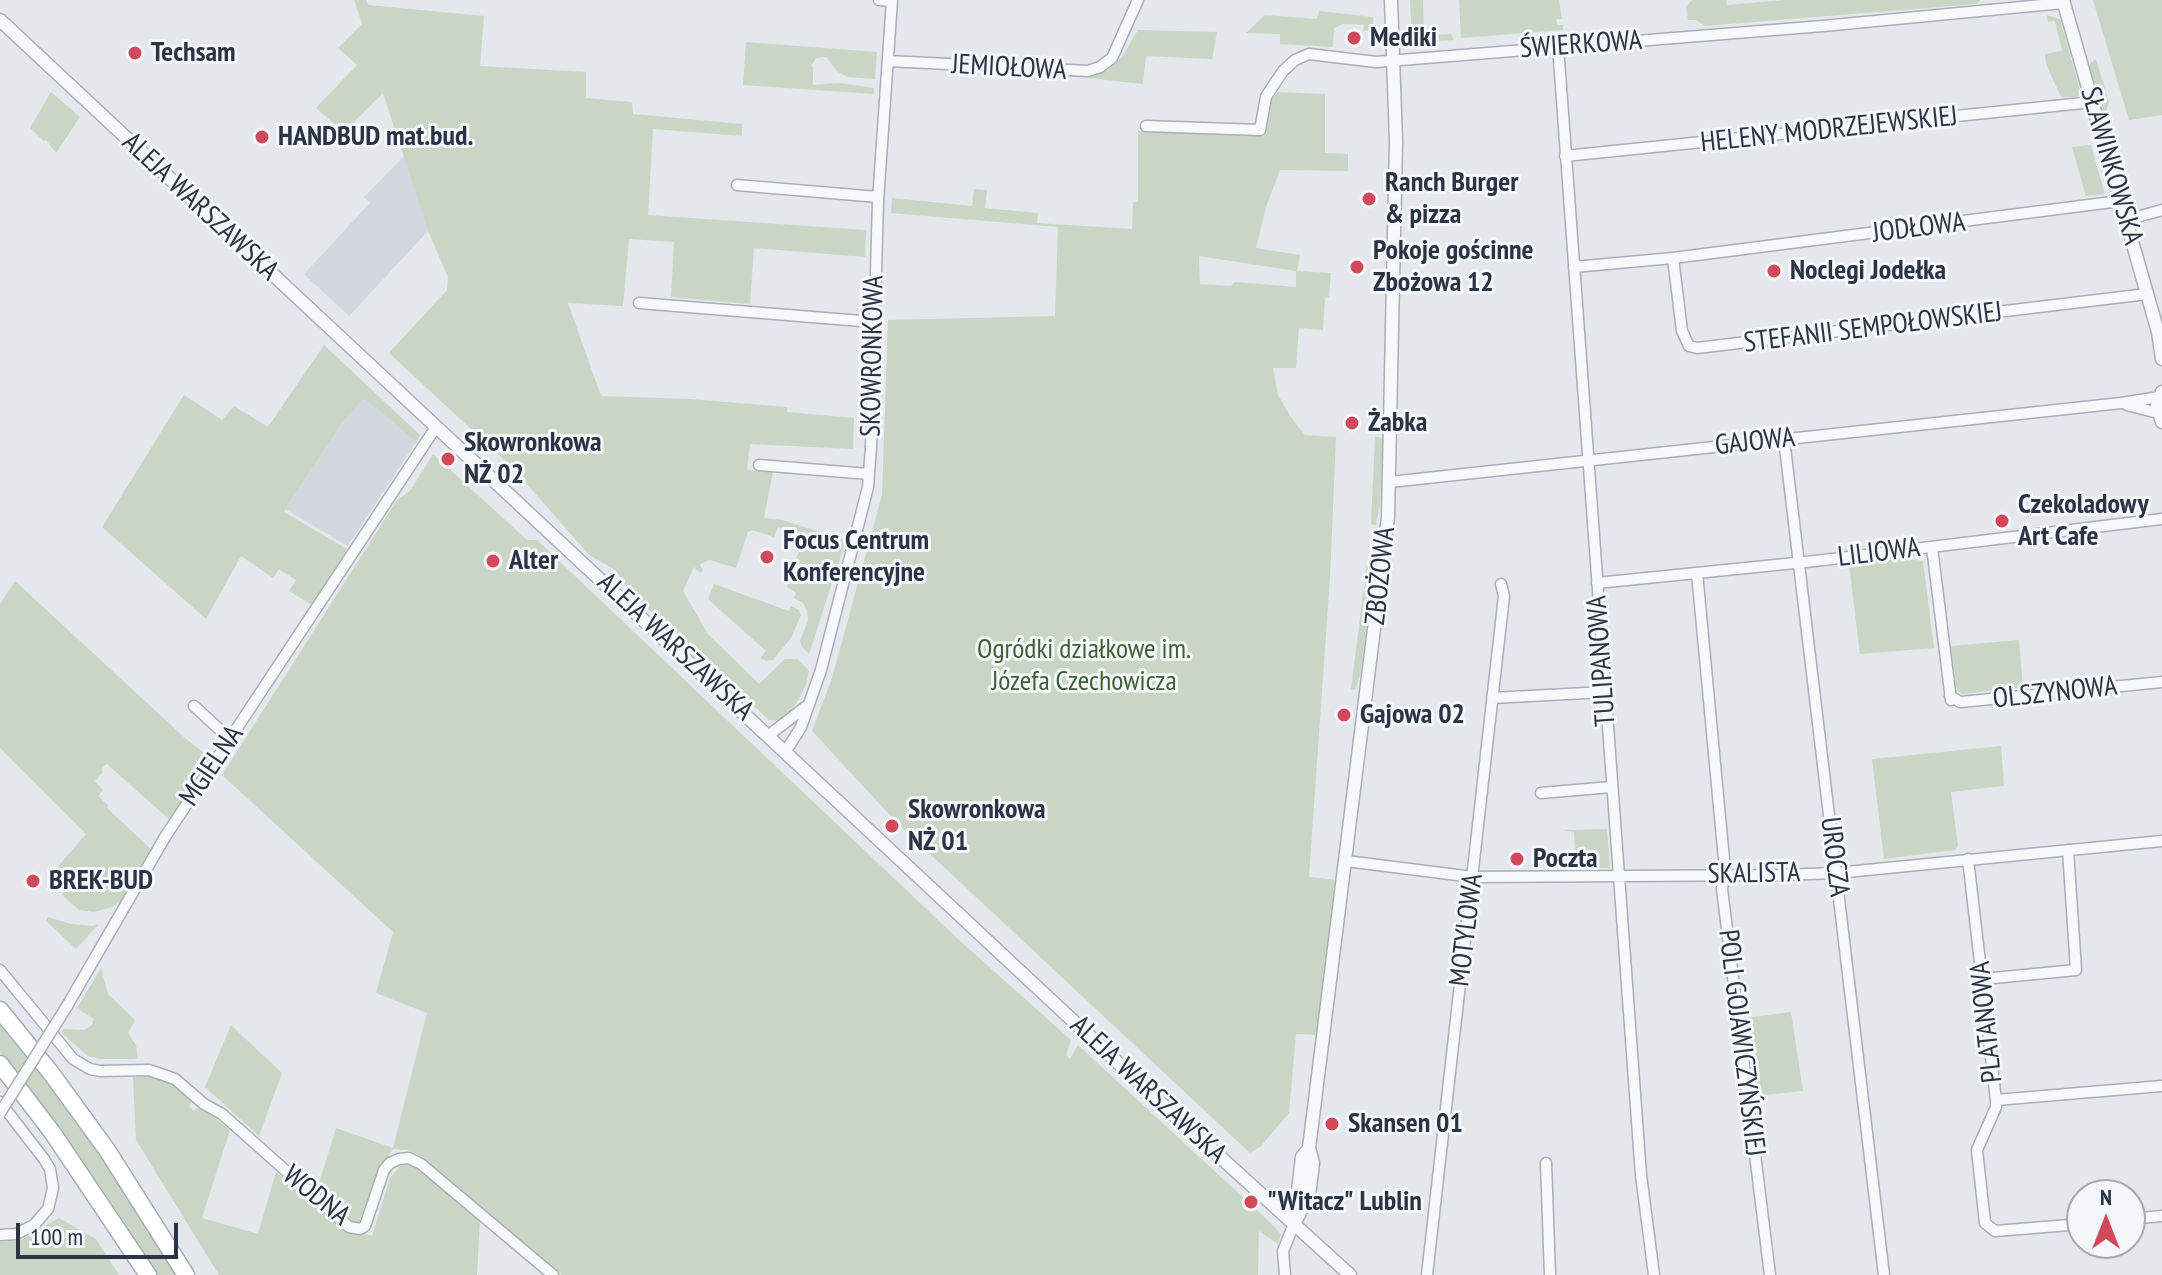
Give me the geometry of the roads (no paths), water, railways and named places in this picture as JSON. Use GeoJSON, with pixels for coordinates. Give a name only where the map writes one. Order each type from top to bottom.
{"type":"FeatureCollection","features":[{"type":"Feature","properties":{"kind":"main road"},"geometry":{"type":"LineString","coordinates":[[0,1010],[107,1150],[186,1275]]}},
{"type":"Feature","properties":{"kind":"main road"},"geometry":{"type":"LineString","coordinates":[[0,1064],[52,1132],[148,1275]]}},
{"type":"Feature","properties":{"kind":"street"},"geometry":{"type":"LineString","coordinates":[[879,0],[892,0]]}},
{"type":"Feature","properties":{"kind":"street","name":"SKOWRONKOWA"},"geometry":{"type":"LineString","coordinates":[[786,751],[799,731],[821,670],[843,578],[863,515],[869,474],[878,197],[892,0]]}},
{"type":"Feature","properties":{"kind":"street","name":"JEMIOŁOWA"},"geometry":{"type":"LineString","coordinates":[[888,61],[1088,71],[1112,58],[1138,0]]}},
{"type":"Feature","properties":{"kind":"street","name":"ZBOŻOWA"},"geometry":{"type":"LineString","coordinates":[[1294,1224],[1302,1157],[1309,1148],[1383,564],[1390,482],[1396,141],[1391,0]]}},
{"type":"Feature","properties":{"kind":"street","name":"ŚWIERKOWA"},"geometry":{"type":"LineString","coordinates":[[1146,126],[1260,130],[1266,97],[1283,71],[1302,56],[1318,54],[1376,62],[1394,61],[1853,23],[2063,1]]}},
{"type":"Feature","properties":{"kind":"street","name":"SŁAWINKOWSKA"},"geometry":{"type":"LineString","coordinates":[[2063,1],[2160,337],[2162,359]]}},
{"type":"Feature","properties":{"kind":"street","name":"ALEJA WARSZAWSKA"},"geometry":{"type":"LineString","coordinates":[[0,20],[1350,1275]]}},
{"type":"Feature","properties":{"kind":"street","name":"TULIPANOWA"},"geometry":{"type":"LineString","coordinates":[[1558,46],[1641,1175],[1654,1275]]}},
{"type":"Feature","properties":{"kind":"street","name":"HELENY MODRZEJEWSKIEJ"},"geometry":{"type":"LineString","coordinates":[[1565,156],[2093,102]]}},
{"type":"Feature","properties":{"kind":"street"},"geometry":{"type":"LineString","coordinates":[[737,185],[878,197]]}},
{"type":"Feature","properties":{"kind":"street","name":"JODŁOWA"},"geometry":{"type":"LineString","coordinates":[[1574,267],[1673,258],[2120,201]]}},
{"type":"Feature","properties":{"kind":"street"},"geometry":{"type":"LineString","coordinates":[[2126,220],[2162,210]]}},
{"type":"Feature","properties":{"kind":"street","name":"STEFANII SEMPOŁOWSKIEJ"},"geometry":{"type":"LineString","coordinates":[[1673,258],[1685,341],[1697,348],[2147,294]]}},
{"type":"Feature","properties":{"kind":"street"},"geometry":{"type":"LineString","coordinates":[[639,303],[874,322]]}},
{"type":"Feature","properties":{"kind":"street"},"geometry":{"type":"LineString","coordinates":[[2160,394],[2161,419]]}},
{"type":"Feature","properties":{"kind":"street","name":"GAJOWA"},"geometry":{"type":"LineString","coordinates":[[1390,482],[2121,403],[2160,394]]}},
{"type":"Feature","properties":{"kind":"street","name":"GAJOWA"},"geometry":{"type":"LineString","coordinates":[[2121,403],[2161,419]]}},
{"type":"Feature","properties":{"kind":"street","name":"MGIELNA"},"geometry":{"type":"LineString","coordinates":[[0,1113],[67,1006],[165,837],[436,427]]}},
{"type":"Feature","properties":{"kind":"street","name":"UROCZA"},"geometry":{"type":"LineString","coordinates":[[1784,439],[1884,1275]]}},
{"type":"Feature","properties":{"kind":"street"},"geometry":{"type":"LineString","coordinates":[[759,465],[869,474]]}},
{"type":"Feature","properties":{"kind":"street","name":"LILIOWA"},"geometry":{"type":"LineString","coordinates":[[1597,583],[2162,519]]}},
{"type":"Feature","properties":{"kind":"street","name":"OLSZYNOWA"},"geometry":{"type":"LineString","coordinates":[[1932,547],[1951,699],[1960,702],[2162,682]]}},
{"type":"Feature","properties":{"kind":"street","name":"POLI GOJAWICZYŃSKIEJ"},"geometry":{"type":"LineString","coordinates":[[1697,573],[1724,875],[1722,889],[1770,1275]]}},
{"type":"Feature","properties":{"kind":"street","name":"MOTYLOWA"},"geometry":{"type":"LineString","coordinates":[[1427,1275],[1504,596],[1501,584]]}},
{"type":"Feature","properties":{"kind":"street"},"geometry":{"type":"LineString","coordinates":[[1492,698],[1605,692]]}},
{"type":"Feature","properties":{"kind":"street"},"geometry":{"type":"LineString","coordinates":[[769,735],[809,704]]}},
{"type":"Feature","properties":{"kind":"street"},"geometry":{"type":"LineString","coordinates":[[194,706],[230,739]]}},
{"type":"Feature","properties":{"kind":"street"},"geometry":{"type":"LineString","coordinates":[[1541,793],[1611,787]]}},
{"type":"Feature","properties":{"kind":"street","name":"SKALISTA"},"geometry":{"type":"LineString","coordinates":[[1346,861],[1473,877],[1836,873],[2162,841]]}},
{"type":"Feature","properties":{"kind":"street"},"geometry":{"type":"LineString","coordinates":[[1983,979],[2076,970],[2068,850]]}},
{"type":"Feature","properties":{"kind":"street","name":"PLATANOWA"},"geometry":{"type":"LineString","coordinates":[[1968,859],[1996,1100],[1996,1107],[1977,1150],[1985,1223],[1995,1231],[2066,1225]]}},
{"type":"Feature","properties":{"kind":"street","name":"WODNA"},"geometry":{"type":"LineString","coordinates":[[0,970],[73,1059],[100,1071],[158,1072],[175,1079],[204,1104],[222,1114],[349,1227],[360,1229],[365,1226],[384,1170],[399,1159],[409,1158],[421,1164],[553,1275]]}},
{"type":"Feature","properties":{"kind":"street"},"geometry":{"type":"LineString","coordinates":[[1996,1100],[2162,1086]]}},
{"type":"Feature","properties":{"kind":"street"},"geometry":{"type":"LineString","coordinates":[[0,1102],[44,1159],[50,1169],[53,1188],[48,1209],[34,1225],[16,1234],[0,1235]]}},
{"type":"Feature","properties":{"kind":"street"},"geometry":{"type":"LineString","coordinates":[[1546,1163],[1550,1275]]}},
{"type":"Feature","properties":{"kind":"street"},"geometry":{"type":"LineString","coordinates":[[1285,1275],[1283,1251],[1294,1224]]}},
{"type":"Feature","properties":{"kind":"place","name":"Mediki"},"geometry":{"type":"Point","coordinates":[1354,38]}},
{"type":"Feature","properties":{"kind":"place","name":"Techsam"},"geometry":{"type":"Point","coordinates":[135,53]}},
{"type":"Feature","properties":{"kind":"place","name":"HANDBUD mat.bud."},"geometry":{"type":"Point","coordinates":[262,137]}},
{"type":"Feature","properties":{"kind":"place","name":"Ranch Burger & pizza"},"geometry":{"type":"Point","coordinates":[1369,199]}},
{"type":"Feature","properties":{"kind":"place","name":"Pokoje gościnne Zbożowa 12"},"geometry":{"type":"Point","coordinates":[1357,267]}},
{"type":"Feature","properties":{"kind":"place","name":"Noclegi Jodełka"},"geometry":{"type":"Point","coordinates":[1774,271]}},
{"type":"Feature","properties":{"kind":"place","name":"Żabka"},"geometry":{"type":"Point","coordinates":[1352,423]}},
{"type":"Feature","properties":{"kind":"place","name":"Skowronkowa NŻ 02"},"geometry":{"type":"Point","coordinates":[448,459]}},
{"type":"Feature","properties":{"kind":"place","name":"Czekoladowy Art Cafe"},"geometry":{"type":"Point","coordinates":[2002,521]}},
{"type":"Feature","properties":{"kind":"place","name":"Focus Centrum Konferencyjne"},"geometry":{"type":"Point","coordinates":[767,557]}},
{"type":"Feature","properties":{"kind":"place","name":"Alter"},"geometry":{"type":"Point","coordinates":[493,561]}},
{"type":"Feature","properties":{"kind":"place","name":"Gajowa 02"},"geometry":{"type":"Point","coordinates":[1344,715]}},
{"type":"Feature","properties":{"kind":"place","name":"Skowronkowa NŻ 01"},"geometry":{"type":"Point","coordinates":[892,826]}},
{"type":"Feature","properties":{"kind":"place","name":"Poczta"},"geometry":{"type":"Point","coordinates":[1517,859]}},
{"type":"Feature","properties":{"kind":"place","name":"BREK-BUD"},"geometry":{"type":"Point","coordinates":[33,881]}},
{"type":"Feature","properties":{"kind":"place","name":"Skansen 01"},"geometry":{"type":"Point","coordinates":[1332,1124]}},
{"type":"Feature","properties":{"kind":"place","name":"\"Witacz\" Lublin"},"geometry":{"type":"Point","coordinates":[1251,1202]}},
{"type":"Feature","properties":{"kind":"park label","name":"Ogródki działkowe im. Józefa Czechowicza"},"geometry":{"type":"Point","coordinates":[1084,666]}}]}
